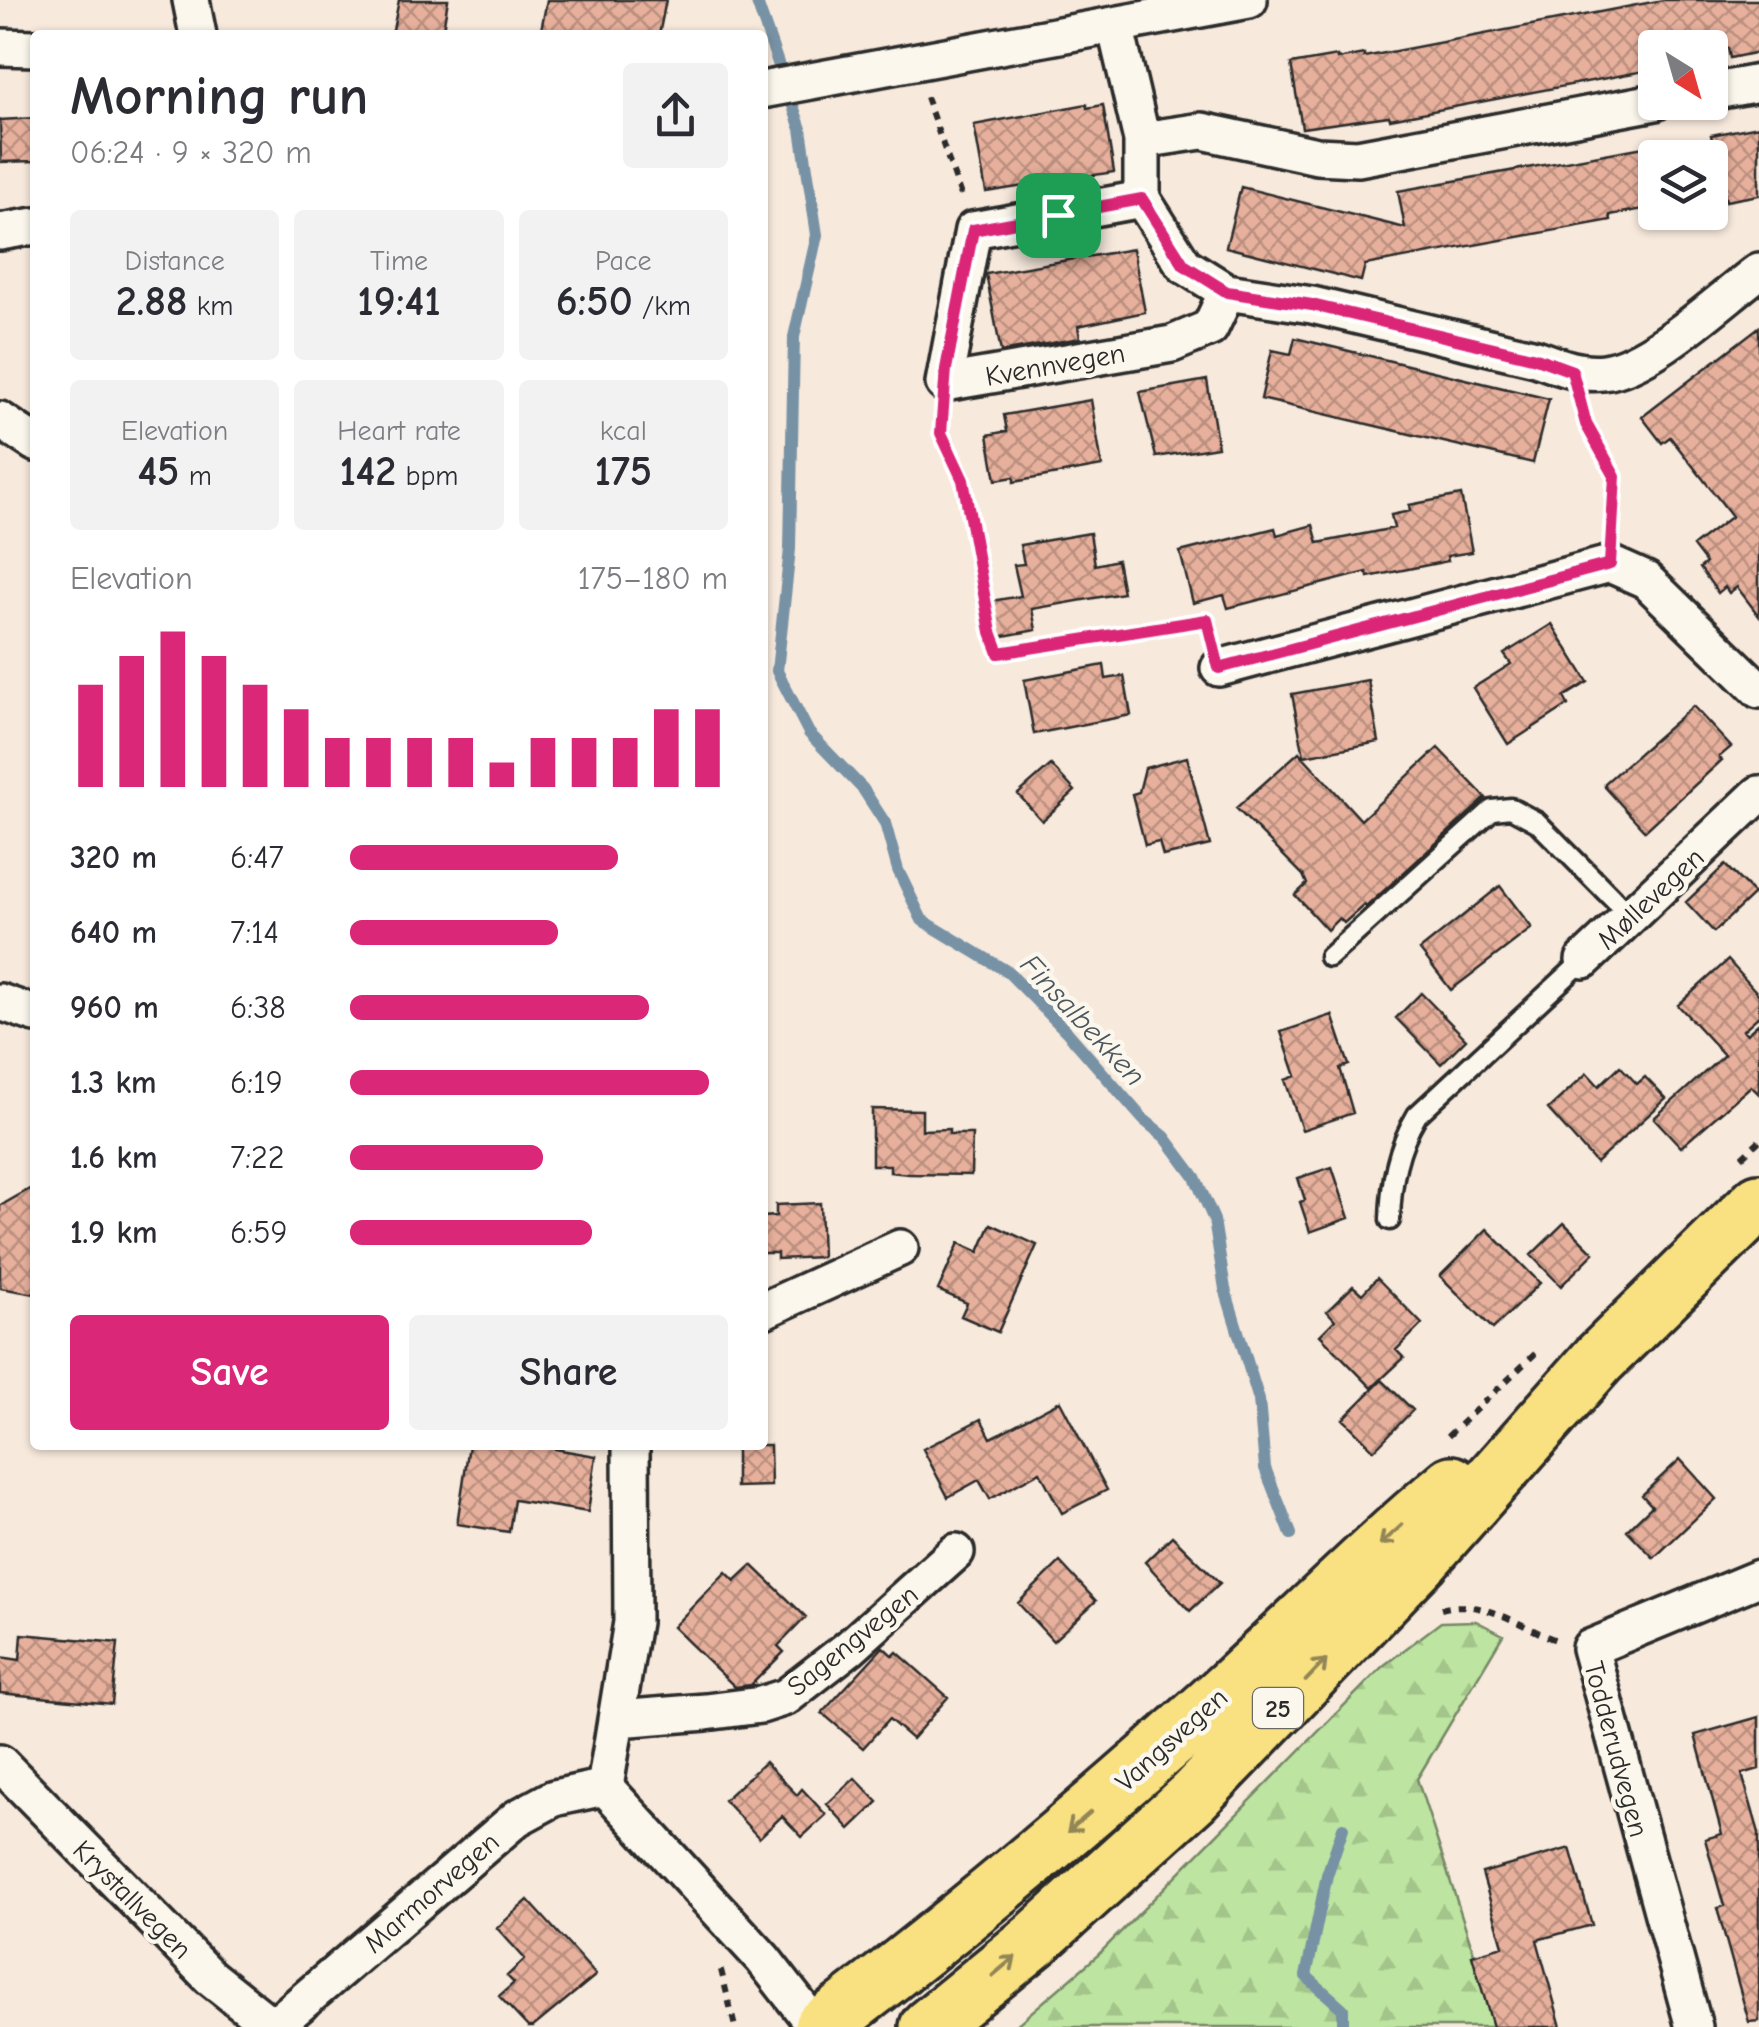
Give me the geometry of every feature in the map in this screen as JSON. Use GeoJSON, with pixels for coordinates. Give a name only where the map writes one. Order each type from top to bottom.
{"type":"FeatureCollection","features":[{"type":"Feature","properties":{"kind":"highway","name":"Vangsvegen"},"geometry":{"type":"LineString","coordinates":[[928,2027],[1037,1938],[1193,1797],[1422,1559],[1599,1359],[1759,1202]]}},
{"type":"Feature","properties":{"kind":"highway","name":"Vangsvegen"},"geometry":{"type":"LineString","coordinates":[[819,2027],[965,1918],[1076,1824],[1230,1687],[1398,1529],[1599,1359]]}},
{"type":"Feature","properties":{"kind":"street"},"geometry":{"type":"LineString","coordinates":[[191,0],[197,30]]}},
{"type":"Feature","properties":{"kind":"street"},"geometry":{"type":"LineString","coordinates":[[768,89],[1249,0]]}},
{"type":"Feature","properties":{"kind":"street"},"geometry":{"type":"LineString","coordinates":[[1116,25],[1142,140],[1142,199],[1184,265],[1227,292],[1331,310],[1536,358],[1572,371],[1604,372],[1642,360],[1759,271]]}},
{"type":"Feature","properties":{"kind":"street"},"geometry":{"type":"LineString","coordinates":[[0,47],[30,48]]}},
{"type":"Feature","properties":{"kind":"street"},"geometry":{"type":"LineString","coordinates":[[1728,89],[1759,83]]}},
{"type":"Feature","properties":{"kind":"street"},"geometry":{"type":"LineString","coordinates":[[1142,140],[1202,131],[1317,156],[1358,158],[1638,105]]}},
{"type":"Feature","properties":{"kind":"street"},"geometry":{"type":"LineString","coordinates":[[973,230],[1142,199]]}},
{"type":"Feature","properties":{"kind":"street","name":"Kvennvegen"},"geometry":{"type":"LineString","coordinates":[[973,230],[944,383],[1172,344],[1210,328],[1227,292]]}},
{"type":"Feature","properties":{"kind":"street"},"geometry":{"type":"LineString","coordinates":[[0,420],[30,440]]}},
{"type":"Feature","properties":{"kind":"street"},"geometry":{"type":"LineString","coordinates":[[1219,668],[1610,564],[1646,580],[1759,690]]}},
{"type":"Feature","properties":{"kind":"street","name":"Møllevegen"},"geometry":{"type":"LineString","coordinates":[[1584,960],[1759,794]]}},
{"type":"Feature","properties":{"kind":"street"},"geometry":{"type":"LineString","coordinates":[[0,1002],[30,1012]]}},
{"type":"Feature","properties":{"kind":"street"},"geometry":{"type":"LineString","coordinates":[[768,1308],[900,1248]]}},
{"type":"Feature","properties":{"kind":"street"},"geometry":{"type":"LineString","coordinates":[[631,1450],[632,1622],[605,1787],[763,1959],[819,2027]]}},
{"type":"Feature","properties":{"kind":"street","name":"Sagengvegen"},"geometry":{"type":"LineString","coordinates":[[618,1719],[706,1712],[786,1698],[850,1648],[956,1552]]}},
{"type":"Feature","properties":{"kind":"street","name":"Todderudvegen"},"geometry":{"type":"LineString","coordinates":[[1694,2027],[1590,1648],[1759,1578]]}},
{"type":"Feature","properties":{"kind":"street","name":"Krystallvegen"},"geometry":{"type":"LineString","coordinates":[[0,1763],[210,1976],[273,2027]]}},
{"type":"Feature","properties":{"kind":"street","name":"Marmorvegen"},"geometry":{"type":"LineString","coordinates":[[273,2027],[517,1818],[554,1798],[605,1787]]}},
{"type":"Feature","properties":{"kind":"lane"},"geometry":{"type":"LineString","coordinates":[[1329,957],[1492,810],[1511,808],[1538,822],[1630,916]]}},
{"type":"Feature","properties":{"kind":"lane"},"geometry":{"type":"LineString","coordinates":[[1390,1220],[1394,1172],[1406,1132],[1418,1115],[1584,960]]}},
{"type":"Feature","properties":{"kind":"path"},"geometry":{"type":"LineString","coordinates":[[914,62],[973,230]]}},
{"type":"Feature","properties":{"kind":"path"},"geometry":{"type":"LineString","coordinates":[[1572,371],[1586,424],[1615,476],[1610,564]]}},
{"type":"Feature","properties":{"kind":"path"},"geometry":{"type":"LineString","coordinates":[[944,383],[941,433],[963,480],[991,632],[999,653],[1207,620],[1219,668]]}},
{"type":"Feature","properties":{"kind":"green space"},"geometry":{"type":"Polygon","coordinates":[[[1476,1621],[1503,1635],[1417,1779],[1498,2027],[1014,2027],[1098,1955],[1383,1666],[1441,1622],[1476,1621]]]}},
{"type":"Feature","properties":{"kind":"building"},"geometry":{"type":"Polygon","coordinates":[[[399,0],[448,0],[443,30],[393,30],[399,0]]]}},
{"type":"Feature","properties":{"kind":"building"},"geometry":{"type":"Polygon","coordinates":[[[547,0],[666,0],[660,30],[541,30],[547,0]]]}},
{"type":"Feature","properties":{"kind":"building"},"geometry":{"type":"Polygon","coordinates":[[[1663,0],[1759,0],[1759,52],[1730,58],[1728,30],[1638,30],[1638,72],[1390,119],[1389,116],[1302,128],[1291,64],[1337,56],[1364,57],[1663,0]]]}},
{"type":"Feature","properties":{"kind":"building"},"geometry":{"type":"Polygon","coordinates":[[[1087,104],[1087,108],[1103,105],[1114,172],[986,192],[974,125],[1087,104]]]}},
{"type":"Feature","properties":{"kind":"building"},"geometry":{"type":"Polygon","coordinates":[[[30,118],[30,161],[1,162],[0,120],[30,118]]]}},
{"type":"Feature","properties":{"kind":"building"},"geometry":{"type":"Polygon","coordinates":[[[1759,126],[1759,195],[1728,201],[1728,140],[1712,140],[1711,135],[1759,126]]]}},
{"type":"Feature","properties":{"kind":"building"},"geometry":{"type":"Polygon","coordinates":[[[1638,148],[1638,210],[1610,215],[1611,220],[1365,265],[1361,281],[1226,247],[1241,187],[1405,228],[1398,191],[1638,148]]]}},
{"type":"Feature","properties":{"kind":"building"},"geometry":{"type":"Polygon","coordinates":[[[1133,249],[1145,312],[1078,326],[1080,338],[1001,352],[986,274],[1133,249]]]}},
{"type":"Feature","properties":{"kind":"building"},"geometry":{"type":"Polygon","coordinates":[[[1759,327],[1759,616],[1737,587],[1729,593],[1725,587],[1718,593],[1700,568],[1706,563],[1693,546],[1732,516],[1670,437],[1662,443],[1642,417],[1759,327]]]}},
{"type":"Feature","properties":{"kind":"building"},"geometry":{"type":"Polygon","coordinates":[[[1295,338],[1549,399],[1533,463],[1261,399],[1272,350],[1291,354],[1295,338]]]}},
{"type":"Feature","properties":{"kind":"building"},"geometry":{"type":"Polygon","coordinates":[[[1207,380],[1218,447],[1156,457],[1140,392],[1207,380]]]}},
{"type":"Feature","properties":{"kind":"building"},"geometry":{"type":"Polygon","coordinates":[[[1091,400],[1102,466],[1014,482],[1014,477],[996,480],[988,435],[1007,431],[1004,415],[1091,400]]]}},
{"type":"Feature","properties":{"kind":"building"},"geometry":{"type":"Polygon","coordinates":[[[1461,495],[1472,552],[1447,556],[1448,561],[1368,577],[1367,572],[1228,608],[1224,595],[1193,603],[1180,552],[1275,528],[1277,535],[1313,525],[1318,543],[1394,528],[1391,515],[1410,511],[1409,505],[1461,495]]]}},
{"type":"Feature","properties":{"kind":"building"},"geometry":{"type":"Polygon","coordinates":[[[1090,533],[1095,565],[1117,560],[1123,593],[1032,609],[1036,630],[998,637],[991,601],[1021,596],[1014,565],[1024,564],[1020,545],[1090,533]]]}},
{"type":"Feature","properties":{"kind":"building"},"geometry":{"type":"Polygon","coordinates":[[[1552,624],[1588,682],[1564,697],[1568,705],[1508,744],[1473,688],[1511,664],[1504,654],[1552,624]]]}},
{"type":"Feature","properties":{"kind":"building"},"geometry":{"type":"Polygon","coordinates":[[[1104,665],[1106,679],[1124,676],[1131,715],[1034,734],[1024,680],[1104,665]]]}},
{"type":"Feature","properties":{"kind":"building"},"geometry":{"type":"Polygon","coordinates":[[[1368,680],[1379,742],[1304,756],[1292,694],[1368,680]]]}},
{"type":"Feature","properties":{"kind":"building"},"geometry":{"type":"Polygon","coordinates":[[[1693,706],[1731,747],[1719,757],[1722,760],[1645,831],[1605,783],[1693,706]]]}},
{"type":"Feature","properties":{"kind":"building"},"geometry":{"type":"Polygon","coordinates":[[[1438,748],[1486,798],[1366,907],[1344,923],[1339,918],[1327,930],[1295,895],[1307,884],[1303,875],[1236,808],[1299,752],[1361,820],[1438,748]]]}},
{"type":"Feature","properties":{"kind":"building"},"geometry":{"type":"Polygon","coordinates":[[[1187,757],[1210,845],[1163,856],[1159,842],[1145,845],[1132,794],[1139,792],[1145,768],[1187,757]]]}},
{"type":"Feature","properties":{"kind":"building"},"geometry":{"type":"Polygon","coordinates":[[[1051,765],[1075,791],[1042,821],[1018,794],[1051,765]]]}},
{"type":"Feature","properties":{"kind":"building"},"geometry":{"type":"Polygon","coordinates":[[[1725,865],[1754,894],[1714,932],[1686,902],[1725,865]]]}},
{"type":"Feature","properties":{"kind":"building"},"geometry":{"type":"Polygon","coordinates":[[[1500,886],[1532,928],[1451,990],[1420,950],[1500,886]]]}},
{"type":"Feature","properties":{"kind":"building"},"geometry":{"type":"Polygon","coordinates":[[[1728,960],[1759,995],[1759,1016],[1743,1030],[1747,1034],[1759,1023],[1759,1094],[1751,1086],[1681,1147],[1654,1118],[1724,1055],[1678,1005],[1728,960]]]}},
{"type":"Feature","properties":{"kind":"building"},"geometry":{"type":"Polygon","coordinates":[[[1421,993],[1466,1039],[1441,1064],[1396,1018],[1421,993]]]}},
{"type":"Feature","properties":{"kind":"building"},"geometry":{"type":"Polygon","coordinates":[[[1332,1015],[1349,1065],[1340,1068],[1353,1113],[1302,1130],[1285,1080],[1296,1076],[1281,1032],[1332,1015]]]}},
{"type":"Feature","properties":{"kind":"building"},"geometry":{"type":"Polygon","coordinates":[[[1620,1066],[1637,1084],[1645,1077],[1666,1099],[1596,1163],[1548,1109],[1587,1073],[1599,1086],[1620,1066]]]}},
{"type":"Feature","properties":{"kind":"building"},"geometry":{"type":"Polygon","coordinates":[[[872,1109],[922,1110],[922,1130],[949,1129],[949,1134],[972,1134],[971,1175],[909,1174],[890,1172],[890,1165],[872,1165],[872,1109]]]}},
{"type":"Feature","properties":{"kind":"building"},"geometry":{"type":"Polygon","coordinates":[[[1332,1167],[1349,1218],[1310,1232],[1300,1202],[1305,1200],[1298,1178],[1332,1167]]]}},
{"type":"Feature","properties":{"kind":"building"},"geometry":{"type":"Polygon","coordinates":[[[30,1189],[30,1293],[0,1288],[0,1206],[30,1189]]]}},
{"type":"Feature","properties":{"kind":"building"},"geometry":{"type":"Polygon","coordinates":[[[820,1203],[822,1257],[777,1259],[777,1253],[768,1253],[768,1217],[776,1216],[776,1205],[820,1203]]]}},
{"type":"Feature","properties":{"kind":"building"},"geometry":{"type":"Polygon","coordinates":[[[1564,1223],[1594,1253],[1561,1286],[1531,1255],[1564,1223]]]}},
{"type":"Feature","properties":{"kind":"building"},"geometry":{"type":"Polygon","coordinates":[[[991,1224],[1037,1245],[998,1332],[961,1316],[967,1303],[938,1290],[959,1243],[979,1252],[991,1224]]]}},
{"type":"Feature","properties":{"kind":"building"},"geometry":{"type":"Polygon","coordinates":[[[1487,1229],[1540,1283],[1493,1329],[1440,1276],[1487,1229]]]}},
{"type":"Feature","properties":{"kind":"building"},"geometry":{"type":"Polygon","coordinates":[[[1377,1278],[1422,1324],[1396,1350],[1404,1358],[1372,1388],[1320,1335],[1335,1320],[1327,1311],[1353,1286],[1362,1294],[1377,1278]]]}},
{"type":"Feature","properties":{"kind":"building"},"geometry":{"type":"Polygon","coordinates":[[[1382,1380],[1413,1410],[1374,1450],[1343,1419],[1382,1380]]]}},
{"type":"Feature","properties":{"kind":"building"},"geometry":{"type":"Polygon","coordinates":[[[1060,1401],[1107,1490],[1062,1513],[1040,1472],[990,1499],[979,1480],[948,1497],[923,1449],[981,1419],[991,1438],[1060,1401]]]}},
{"type":"Feature","properties":{"kind":"building"},"geometry":{"type":"Polygon","coordinates":[[[770,1445],[771,1486],[736,1487],[736,1450],[768,1450],[770,1445]]]}},
{"type":"Feature","properties":{"kind":"building"},"geometry":{"type":"Polygon","coordinates":[[[468,1450],[561,1450],[596,1456],[588,1512],[514,1500],[509,1532],[457,1524],[468,1450]]]}},
{"type":"Feature","properties":{"kind":"building"},"geometry":{"type":"Polygon","coordinates":[[[1680,1459],[1716,1499],[1654,1558],[1627,1530],[1652,1506],[1642,1495],[1680,1459]]]}},
{"type":"Feature","properties":{"kind":"building"},"geometry":{"type":"Polygon","coordinates":[[[1172,1536],[1220,1583],[1190,1611],[1145,1562],[1172,1536]]]}},
{"type":"Feature","properties":{"kind":"building"},"geometry":{"type":"Polygon","coordinates":[[[1060,1562],[1096,1601],[1053,1641],[1018,1603],[1060,1562]]]}},
{"type":"Feature","properties":{"kind":"building"},"geometry":{"type":"Polygon","coordinates":[[[752,1565],[806,1617],[778,1646],[784,1652],[751,1685],[735,1687],[673,1627],[726,1572],[735,1581],[752,1565]]]}},
{"type":"Feature","properties":{"kind":"building"},"geometry":{"type":"Polygon","coordinates":[[[22,1634],[118,1643],[112,1704],[0,1693],[0,1657],[20,1660],[22,1634]]]}},
{"type":"Feature","properties":{"kind":"building"},"geometry":{"type":"Polygon","coordinates":[[[883,1647],[893,1656],[897,1652],[948,1697],[912,1739],[889,1719],[863,1748],[822,1713],[883,1647]]]}},
{"type":"Feature","properties":{"kind":"building"},"geometry":{"type":"Polygon","coordinates":[[[1759,1717],[1759,1769],[1742,1774],[1759,1833],[1759,2021],[1749,2022],[1717,1908],[1724,1906],[1705,1839],[1722,1834],[1695,1735],[1759,1717]]]}},
{"type":"Feature","properties":{"kind":"building"},"geometry":{"type":"Polygon","coordinates":[[[765,1762],[797,1795],[802,1789],[826,1815],[802,1837],[782,1816],[759,1838],[724,1800],[765,1762]]]}},
{"type":"Feature","properties":{"kind":"building"},"geometry":{"type":"Polygon","coordinates":[[[855,1778],[878,1802],[850,1829],[827,1804],[855,1778]]]}},
{"type":"Feature","properties":{"kind":"building"},"geometry":{"type":"Polygon","coordinates":[[[1570,1848],[1592,1925],[1537,1940],[1561,2027],[1493,2027],[1472,1955],[1503,1946],[1482,1873],[1570,1848]]]}},
{"type":"Feature","properties":{"kind":"building"},"geometry":{"type":"Polygon","coordinates":[[[528,1900],[596,1975],[533,2027],[528,2027],[499,1996],[514,1983],[507,1976],[525,1959],[497,1928],[528,1900]]]}},
{"type":"Feature","properties":{"kind":"waterway","name":"Finsalbekken"},"geometry":{"type":"LineString","coordinates":[[756,0],[766,30]]}},
{"type":"Feature","properties":{"kind":"waterway","name":"Finsalbekken"},"geometry":{"type":"LineString","coordinates":[[768,34],[801,129],[817,235],[794,337],[790,549],[777,671],[809,733],[863,789],[885,823],[898,870],[922,920],[1008,972],[1143,1119],[1165,1137],[1195,1177],[1214,1220],[1225,1289],[1259,1400],[1265,1468],[1291,1534]]}},
{"type":"Feature","properties":{"kind":"waterway","name":"Finsalbekken"},"geometry":{"type":"LineString","coordinates":[[1343,1828],[1327,1875],[1306,1976],[1343,2009],[1343,2027]]}},
{"type":"Feature","properties":{"kind":"route"},"geometry":{"type":"LineString","coordinates":[[1142,199],[1184,265],[1227,292],[1312,305],[1536,358],[1572,371],[1586,424],[1615,476],[1610,564],[1219,668],[1207,620],[999,653],[991,632],[963,480],[941,433],[944,383],[973,230],[1058,215],[1142,199]]}}]}
